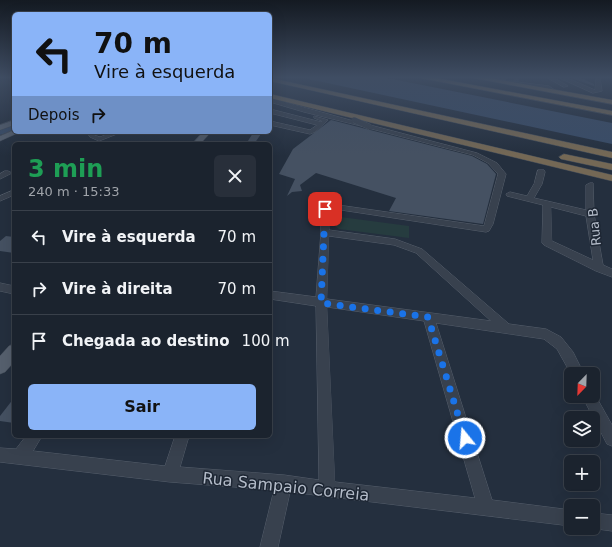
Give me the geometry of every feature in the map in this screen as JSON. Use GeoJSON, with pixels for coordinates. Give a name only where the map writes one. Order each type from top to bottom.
{"type":"FeatureCollection","features":[{"type":"Feature","properties":{"kind":"highway"},"geometry":{"type":"LineString","coordinates":[[306,104],[339,111]]}},
{"type":"Feature","properties":{"kind":"highway"},"geometry":{"type":"LineString","coordinates":[[312,104],[612,178]]}},
{"type":"Feature","properties":{"kind":"highway"},"geometry":{"type":"LineString","coordinates":[[336,104],[612,170]]}},
{"type":"Feature","properties":{"kind":"highway"},"geometry":{"type":"LineString","coordinates":[[380,104],[612,155]]}},
{"type":"Feature","properties":{"kind":"highway"},"geometry":{"type":"LineString","coordinates":[[561,104],[612,113]]}},
{"type":"Feature","properties":{"kind":"highway"},"geometry":{"type":"LineString","coordinates":[[565,104],[574,106]]}},
{"type":"Feature","properties":{"kind":"highway"},"geometry":{"type":"LineString","coordinates":[[588,104],[612,108]]}},
{"type":"Feature","properties":{"kind":"highway"},"geometry":{"type":"LineString","coordinates":[[591,104],[612,108]]}},
{"type":"Feature","properties":{"kind":"highway"},"geometry":{"type":"LineString","coordinates":[[536,151],[612,167]]}},
{"type":"Feature","properties":{"kind":"main road"},"geometry":{"type":"LineString","coordinates":[[2,127],[12,123]]}},
{"type":"Feature","properties":{"kind":"main road"},"geometry":{"type":"LineString","coordinates":[[2,127],[12,129]]}},
{"type":"Feature","properties":{"kind":"main road"},"geometry":{"type":"LineString","coordinates":[[0,139],[12,134]]}},
{"type":"Feature","properties":{"kind":"main road"},"geometry":{"type":"LineString","coordinates":[[198,142],[205,134]]}},
{"type":"Feature","properties":{"kind":"main road"},"geometry":{"type":"LineString","coordinates":[[208,142],[214,134]]}},
{"type":"Feature","properties":{"kind":"main road"},"geometry":{"type":"LineString","coordinates":[[0,367],[12,353]]}},
{"type":"Feature","properties":{"kind":"street"},"geometry":{"type":"LineString","coordinates":[[282,104],[306,111],[384,129],[435,135]]}},
{"type":"Feature","properties":{"kind":"street"},"geometry":{"type":"LineString","coordinates":[[299,104],[354,120],[370,127],[476,154],[496,166],[502,174],[486,229],[324,205],[325,232],[321,303],[328,489]]}},
{"type":"Feature","properties":{"kind":"street"},"geometry":{"type":"LineString","coordinates":[[272,105],[325,120],[313,131],[302,132],[289,126],[272,123]]}},
{"type":"Feature","properties":{"kind":"street"},"geometry":{"type":"LineString","coordinates":[[272,112],[322,124]]}},
{"type":"Feature","properties":{"kind":"street"},"geometry":{"type":"LineString","coordinates":[[272,127],[289,126]]}},
{"type":"Feature","properties":{"kind":"street"},"geometry":{"type":"LineString","coordinates":[[91,134],[99,139],[113,134]]}},
{"type":"Feature","properties":{"kind":"street"},"geometry":{"type":"LineString","coordinates":[[529,199],[538,184],[540,172]]}},
{"type":"Feature","properties":{"kind":"street"},"geometry":{"type":"LineString","coordinates":[[0,177],[8,173]]}},
{"type":"Feature","properties":{"kind":"street","name":"Rua B"},"geometry":{"type":"LineString","coordinates":[[590,185],[590,214],[599,268]]}},
{"type":"Feature","properties":{"kind":"street"},"geometry":{"type":"LineString","coordinates":[[0,199],[12,193]]}},
{"type":"Feature","properties":{"kind":"street"},"geometry":{"type":"LineString","coordinates":[[510,194],[590,214]]}},
{"type":"Feature","properties":{"kind":"street"},"geometry":{"type":"LineString","coordinates":[[546,204],[547,243],[612,273]]}},
{"type":"Feature","properties":{"kind":"street"},"geometry":{"type":"LineString","coordinates":[[325,232],[395,242],[419,251],[508,329]]}},
{"type":"Feature","properties":{"kind":"street"},"geometry":{"type":"LineString","coordinates":[[0,287],[12,290]]}},
{"type":"Feature","properties":{"kind":"street"},"geometry":{"type":"LineString","coordinates":[[272,295],[546,334],[554,338],[563,347],[574,367]]}},
{"type":"Feature","properties":{"kind":"street"},"geometry":{"type":"LineString","coordinates":[[428,317],[486,508]]}},
{"type":"Feature","properties":{"kind":"street"},"geometry":{"type":"LineString","coordinates":[[593,403],[612,439]]}},
{"type":"Feature","properties":{"kind":"street"},"geometry":{"type":"LineString","coordinates":[[19,458],[34,438]]}},
{"type":"Feature","properties":{"kind":"street"},"geometry":{"type":"LineString","coordinates":[[170,474],[181,438]]}},
{"type":"Feature","properties":{"kind":"street","name":"Rua Sampaio Correia"},"geometry":{"type":"LineString","coordinates":[[0,455],[170,474],[284,482],[328,489],[564,517]]}},
{"type":"Feature","properties":{"kind":"street"},"geometry":{"type":"LineString","coordinates":[[269,547],[284,482]]}},
{"type":"Feature","properties":{"kind":"street"},"geometry":{"type":"LineString","coordinates":[[600,522],[612,523]]}},
{"type":"Feature","properties":{"kind":"green space"},"geometry":{"type":"Polygon","coordinates":[[[333,216],[409,226],[409,238],[339,229],[332,224],[333,216]]]}},
{"type":"Feature","properties":{"kind":"water"},"geometry":{"type":"Polygon","coordinates":[[[423,104],[515,104],[612,123],[612,144],[423,104]]]}},
{"type":"Feature","properties":{"kind":"building"},"geometry":{"type":"Polygon","coordinates":[[[331,120],[472,156],[487,164],[496,174],[483,224],[389,211],[396,198],[316,173],[300,185],[302,191],[292,192],[287,196],[295,179],[279,174],[293,149],[331,120]]]}},
{"type":"Feature","properties":{"kind":"building"},"geometry":{"type":"Polygon","coordinates":[[[252,134],[261,134],[255,142],[247,142],[252,134]]]}},
{"type":"Feature","properties":{"kind":"building"},"geometry":{"type":"Polygon","coordinates":[[[6,236],[12,237],[12,253],[0,251],[0,241],[6,236]]]}},
{"type":"Feature","properties":{"kind":"building"},"geometry":{"type":"Polygon","coordinates":[[[12,401],[12,423],[0,421],[0,416],[12,401]]]}},
{"type":"Feature","properties":{"kind":"waterway"},"geometry":{"type":"LineString","coordinates":[[0,132],[12,128]]}},
{"type":"Feature","properties":{"kind":"route"},"geometry":{"type":"LineString","coordinates":[[325,209],[321,303],[428,317],[465,438]]}}]}
